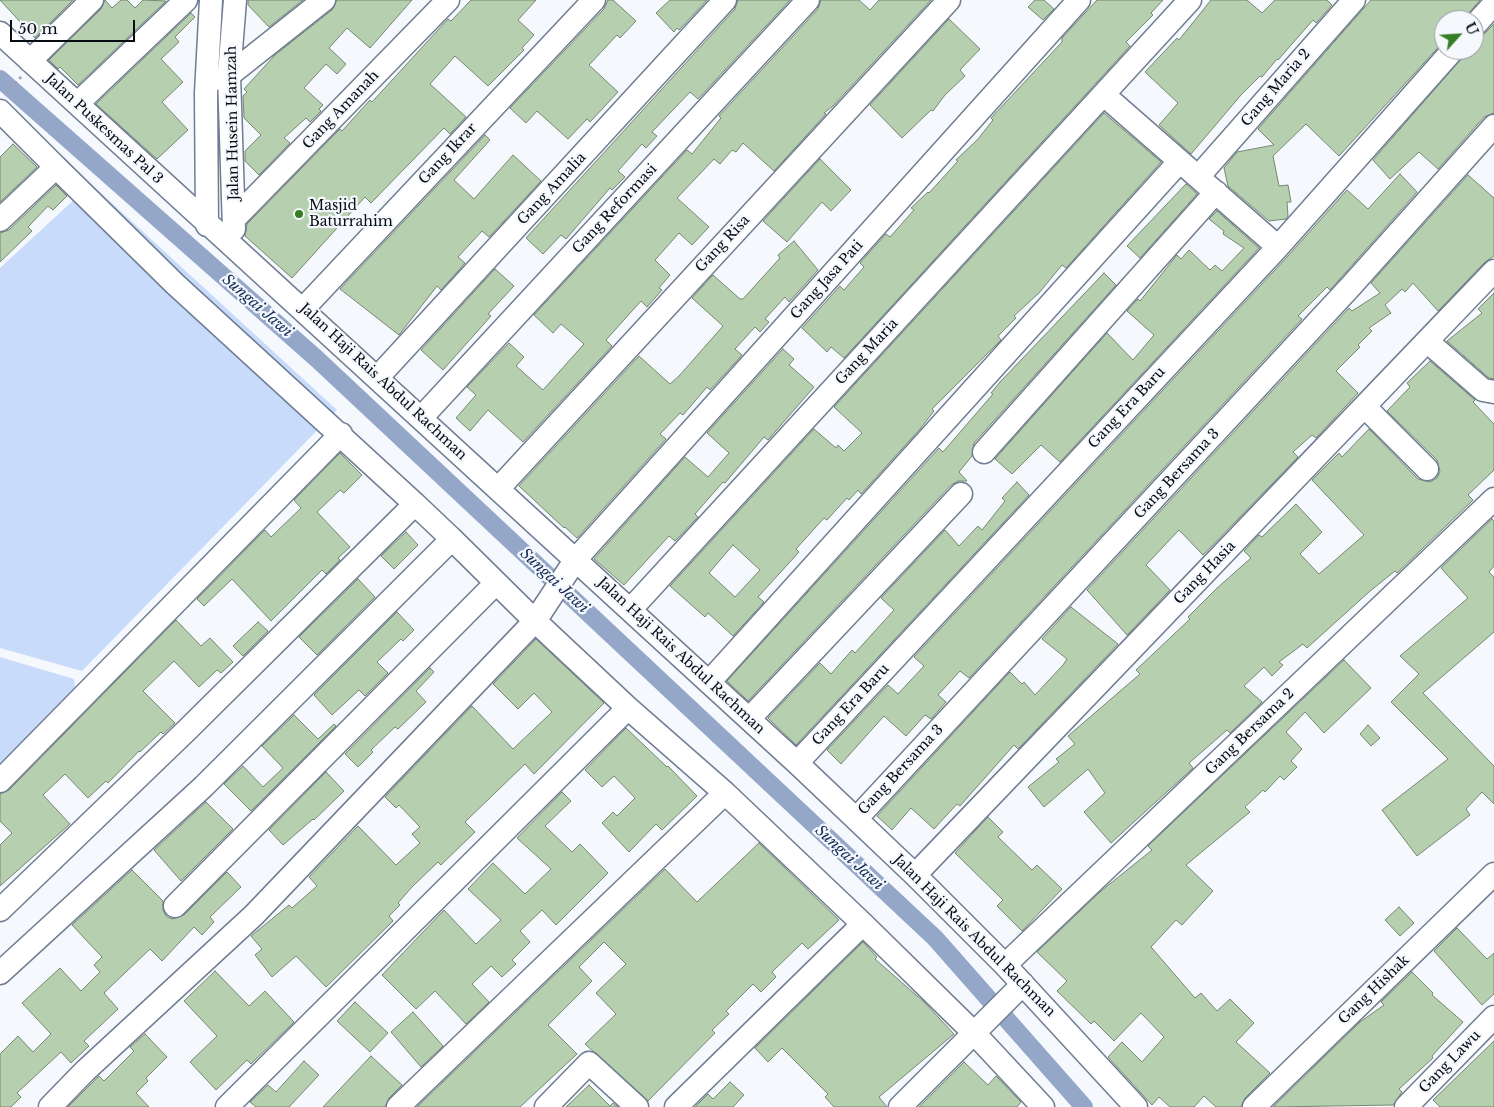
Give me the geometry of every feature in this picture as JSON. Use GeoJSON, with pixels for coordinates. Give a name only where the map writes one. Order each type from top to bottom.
{"type":"FeatureCollection","features":[{"type":"Feature","properties":{"kind":"street"},"geometry":{"type":"LineString","coordinates":[[28,66],[92,0]]}},
{"type":"Feature","properties":{"kind":"street"},"geometry":{"type":"LineString","coordinates":[[78,103],[186,0]]}},
{"type":"Feature","properties":{"kind":"street","name":"Jalan Husein Hamzah"},"geometry":{"type":"LineString","coordinates":[[207,225],[206,93],[212,0]]}},
{"type":"Feature","properties":{"kind":"street","name":"Jalan Husein Hamzah"},"geometry":{"type":"LineString","coordinates":[[233,247],[234,219],[229,75],[235,0]]}},
{"type":"Feature","properties":{"kind":"street"},"geometry":{"type":"LineString","coordinates":[[206,93],[324,0]]}},
{"type":"Feature","properties":{"kind":"street","name":"Gang Amanah"},"geometry":{"type":"LineString","coordinates":[[234,219],[448,0]]}},
{"type":"Feature","properties":{"kind":"street","name":"Gang Ikrar"},"geometry":{"type":"LineString","coordinates":[[303,309],[594,0]]}},
{"type":"Feature","properties":{"kind":"street","name":"Gang Amalia"},"geometry":{"type":"LineString","coordinates":[[378,377],[725,0]]}},
{"type":"Feature","properties":{"kind":"street","name":"Gang Reformasi"},"geometry":{"type":"LineString","coordinates":[[422,418],[808,0]]}},
{"type":"Feature","properties":{"kind":"street","name":"Gang Risa"},"geometry":{"type":"LineString","coordinates":[[498,489],[949,0]]}},
{"type":"Feature","properties":{"kind":"street","name":"Gang Jasa Pati"},"geometry":{"type":"LineString","coordinates":[[50,1107],[86,1071],[254,915],[538,617],[571,567],[1079,0]]}},
{"type":"Feature","properties":{"kind":"street","name":"Gang Maria"},"geometry":{"type":"LineString","coordinates":[[630,609],[1190,0]]}},
{"type":"Feature","properties":{"kind":"street","name":"Gang Maria 2"},"geometry":{"type":"LineString","coordinates":[[1198,177],[1354,0]]}},
{"type":"Feature","properties":{"kind":"street"},"geometry":{"type":"LineString","coordinates":[[1484,15],[1494,4]]}},
{"type":"Feature","properties":{"kind":"street","name":"Jalan Puskesmas Pal 3"},"geometry":{"type":"LineString","coordinates":[[0,33],[28,66],[78,103],[207,225]]}},
{"type":"Feature","properties":{"kind":"street","name":"Gang Era Baru"},"geometry":{"type":"LineString","coordinates":[[797,762],[1278,247],[1444,60]]}},
{"type":"Feature","properties":{"kind":"street"},"geometry":{"type":"LineString","coordinates":[[1104,95],[1278,247]]}},
{"type":"Feature","properties":{"kind":"street"},"geometry":{"type":"LineString","coordinates":[[1,104],[56,168],[175,284],[341,434],[452,539],[496,584],[538,617],[628,708],[725,793],[863,924],[980,1027],[1040,1106]]}},
{"type":"Feature","properties":{"kind":"street","name":"Gang Bersama 3"},"geometry":{"type":"LineString","coordinates":[[856,819],[1351,286],[1494,126]]}},
{"type":"Feature","properties":{"kind":"street"},"geometry":{"type":"LineString","coordinates":[[710,681],[1179,162]]}},
{"type":"Feature","properties":{"kind":"street"},"geometry":{"type":"LineString","coordinates":[[0,220],[56,168]]}},
{"type":"Feature","properties":{"kind":"street"},"geometry":{"type":"LineString","coordinates":[[984,452],[1216,192]]}},
{"type":"Feature","properties":{"kind":"street","name":"Jalan Haji Rais Abdul Rachman"},"geometry":{"type":"LineString","coordinates":[[207,225],[378,377],[498,489],[571,567],[630,609],[797,762],[915,875],[1005,965],[1018,989],[1130,1105]]}},
{"type":"Feature","properties":{"kind":"street","name":"Gang Hasia"},"geometry":{"type":"LineString","coordinates":[[915,875],[1494,271]]}},
{"type":"Feature","properties":{"kind":"street"},"geometry":{"type":"LineString","coordinates":[[1428,342],[1483,390],[1494,392]]}},
{"type":"Feature","properties":{"kind":"street"},"geometry":{"type":"LineString","coordinates":[[1365,407],[1427,468]]}},
{"type":"Feature","properties":{"kind":"street"},"geometry":{"type":"LineString","coordinates":[[0,781],[341,434]]}},
{"type":"Feature","properties":{"kind":"street"},"geometry":{"type":"LineString","coordinates":[[750,718],[962,494]]}},
{"type":"Feature","properties":{"kind":"street","name":"Gang Bersama 2"},"geometry":{"type":"LineString","coordinates":[[1005,965],[1494,499]]}},
{"type":"Feature","properties":{"kind":"street"},"geometry":{"type":"LineString","coordinates":[[0,910],[188,729],[415,504]]}},
{"type":"Feature","properties":{"kind":"street"},"geometry":{"type":"LineString","coordinates":[[0,973],[203,787],[452,539]]}},
{"type":"Feature","properties":{"kind":"street"},"geometry":{"type":"LineString","coordinates":[[175,906],[496,584]]}},
{"type":"Feature","properties":{"kind":"street"},"geometry":{"type":"LineString","coordinates":[[228,1107],[628,708]]}},
{"type":"Feature","properties":{"kind":"street"},"geometry":{"type":"LineString","coordinates":[[398,1107],[725,793]]}},
{"type":"Feature","properties":{"kind":"street","name":"Gang Hishak"},"geometry":{"type":"LineString","coordinates":[[1254,1107],[1494,874]]}},
{"type":"Feature","properties":{"kind":"street"},"geometry":{"type":"LineString","coordinates":[[677,1107],[863,924]]}},
{"type":"Feature","properties":{"kind":"street"},"geometry":{"type":"LineString","coordinates":[[900,1107],[1018,989]]}},
{"type":"Feature","properties":{"kind":"street","name":"Gang Lawu"},"geometry":{"type":"LineString","coordinates":[[1406,1107],[1494,1017]]}},
{"type":"Feature","properties":{"kind":"street"},"geometry":{"type":"LineString","coordinates":[[546,1107],[589,1063],[637,1107]]}},
{"type":"Feature","properties":{"kind":"path"},"geometry":{"type":"LineString","coordinates":[[1,104],[28,66]]}},
{"type":"Feature","properties":{"kind":"shaded area"},"geometry":{"type":"Polygon","coordinates":[[[91,184],[337,410],[82,671],[0,648],[0,268],[91,184]]]}},
{"type":"Feature","properties":{"kind":"shaded area"},"geometry":{"type":"Polygon","coordinates":[[[0,657],[74,679],[77,701],[0,774],[0,657]]]}},
{"type":"Feature","properties":{"kind":"building"},"geometry":{"type":"Polygon","coordinates":[[[0,0],[73,0],[35,38],[0,0]]]}},
{"type":"Feature","properties":{"kind":"building"},"geometry":{"type":"Polygon","coordinates":[[[105,0],[112,8],[121,0],[127,0],[135,8],[143,0],[166,1],[78,85],[60,67],[58,69],[49,60],[101,9],[105,0]]]}},
{"type":"Feature","properties":{"kind":"building"},"geometry":{"type":"Polygon","coordinates":[[[248,0],[303,0],[269,27],[248,5],[248,0]]]}},
{"type":"Feature","properties":{"kind":"building"},"geometry":{"type":"Polygon","coordinates":[[[337,0],[412,0],[370,48],[347,28],[329,48],[346,64],[337,74],[326,64],[304,88],[323,105],[319,109],[321,111],[310,122],[306,118],[284,138],[290,143],[259,175],[245,161],[245,151],[261,135],[244,118],[243,96],[247,92],[244,89],[275,55],[332,10],[337,0]]]}},
{"type":"Feature","properties":{"kind":"building"},"geometry":{"type":"Polygon","coordinates":[[[471,0],[536,0],[518,20],[534,35],[522,48],[524,50],[488,86],[455,56],[430,84],[466,117],[450,134],[444,128],[371,203],[365,197],[292,278],[245,236],[247,224],[340,129],[342,131],[370,100],[372,102],[448,19],[451,21],[471,0]]]}},
{"type":"Feature","properties":{"kind":"building"},"geometry":{"type":"Polygon","coordinates":[[[608,0],[613,0],[636,21],[620,38],[617,35],[589,65],[618,92],[590,122],[587,119],[568,139],[537,111],[526,123],[510,108],[604,9],[608,0]]]}},
{"type":"Feature","properties":{"kind":"building"},"geometry":{"type":"Polygon","coordinates":[[[670,0],[707,0],[679,30],[677,28],[674,32],[656,13],[670,0]]]}},
{"type":"Feature","properties":{"kind":"building"},"geometry":{"type":"Polygon","coordinates":[[[738,0],[790,0],[698,99],[690,92],[652,132],[657,136],[646,148],[642,144],[618,171],[625,177],[612,190],[610,188],[566,239],[561,235],[543,254],[526,238],[735,9],[738,0]]]}},
{"type":"Feature","properties":{"kind":"building"},"geometry":{"type":"Polygon","coordinates":[[[821,0],[859,0],[870,10],[879,0],[931,0],[833,106],[824,113],[826,114],[774,171],[743,143],[736,152],[732,150],[720,164],[714,159],[677,198],[709,227],[692,245],[679,233],[655,260],[670,275],[659,288],[662,290],[647,307],[641,301],[606,340],[612,346],[523,442],[488,410],[470,431],[456,418],[476,395],[467,387],[509,343],[524,357],[516,366],[543,390],[584,344],[561,324],[553,333],[534,315],[687,150],[692,154],[721,118],[719,116],[818,9],[821,0]]]}},
{"type":"Feature","properties":{"kind":"building"},"geometry":{"type":"Polygon","coordinates":[[[1035,0],[1044,0],[1054,9],[1043,20],[1028,7],[1035,0]]]}},
{"type":"Feature","properties":{"kind":"building"},"geometry":{"type":"Polygon","coordinates":[[[1097,0],[1163,0],[1151,13],[1153,15],[1126,42],[1130,46],[844,358],[831,347],[827,352],[802,328],[840,286],[844,290],[864,267],[860,263],[886,234],[890,237],[914,210],[911,208],[929,193],[958,161],[956,160],[978,139],[993,120],[991,118],[1062,42],[1062,38],[1097,0]]]}},
{"type":"Feature","properties":{"kind":"building"},"geometry":{"type":"Polygon","coordinates":[[[1211,0],[1247,0],[1262,13],[1275,0],[1327,0],[1332,5],[1316,23],[1313,20],[1262,77],[1260,76],[1241,95],[1191,154],[1159,125],[1178,103],[1145,72],[1177,38],[1179,40],[1211,0]]]}},
{"type":"Feature","properties":{"kind":"building"},"geometry":{"type":"Polygon","coordinates":[[[1371,0],[1480,0],[1472,10],[1434,10],[1434,52],[1339,156],[1306,124],[1273,156],[1279,186],[1288,185],[1291,202],[1287,202],[1288,216],[1286,219],[1269,221],[1228,186],[1224,168],[1237,152],[1274,145],[1258,129],[1371,0]]]}},
{"type":"Feature","properties":{"kind":"building"},"geometry":{"type":"Polygon","coordinates":[[[191,13],[195,17],[175,37],[179,42],[161,59],[183,82],[162,102],[188,130],[157,159],[96,104],[191,13]]]}},
{"type":"Feature","properties":{"kind":"building"},"geometry":{"type":"Polygon","coordinates":[[[949,19],[980,49],[960,70],[965,76],[945,95],[933,111],[931,110],[902,138],[870,105],[949,19]]]}},
{"type":"Feature","properties":{"kind":"building"},"geometry":{"type":"Polygon","coordinates":[[[1494,24],[1494,113],[1484,117],[1438,169],[1419,152],[1390,179],[1373,160],[1460,60],[1484,60],[1484,34],[1494,24]]]}},
{"type":"Feature","properties":{"kind":"building"},"geometry":{"type":"Polygon","coordinates":[[[1104,113],[1161,162],[1066,268],[1062,265],[1039,293],[1014,316],[1016,318],[998,336],[1001,340],[932,409],[934,411],[920,429],[861,494],[858,490],[849,500],[847,498],[827,520],[824,518],[796,549],[799,552],[758,597],[764,602],[733,636],[708,613],[705,617],[670,586],[814,429],[836,448],[838,445],[844,451],[862,433],[834,407],[1104,113]],[[733,545],[709,573],[735,597],[760,570],[733,545]]]}},
{"type":"Feature","properties":{"kind":"building"},"geometry":{"type":"Polygon","coordinates":[[[485,135],[490,140],[454,180],[474,199],[513,155],[541,181],[489,237],[482,231],[458,257],[465,263],[441,290],[437,286],[399,335],[340,289],[485,135]]]}},
{"type":"Feature","properties":{"kind":"building"},"geometry":{"type":"Polygon","coordinates":[[[13,144],[37,167],[0,202],[0,157],[13,144]]]}},
{"type":"Feature","properties":{"kind":"building"},"geometry":{"type":"Polygon","coordinates":[[[820,159],[851,190],[831,211],[822,202],[787,242],[763,221],[820,159]]]}},
{"type":"Feature","properties":{"kind":"building"},"geometry":{"type":"Polygon","coordinates":[[[1400,174],[1417,192],[1330,290],[1327,287],[1298,316],[1302,319],[969,678],[960,671],[938,695],[946,702],[931,719],[925,715],[906,736],[884,716],[841,764],[827,750],[888,685],[898,694],[924,666],[914,657],[1288,256],[1347,190],[1368,209],[1400,174]]]}},
{"type":"Feature","properties":{"kind":"building"},"geometry":{"type":"Polygon","coordinates":[[[1468,175],[1494,198],[1494,256],[1485,262],[1438,311],[1413,283],[1405,292],[1402,289],[1385,305],[1391,313],[1369,328],[1372,331],[1358,345],[1360,347],[1336,371],[1358,393],[1316,438],[1312,435],[1293,452],[1298,457],[1203,555],[1179,530],[1146,565],[1170,590],[1127,635],[1087,590],[1349,308],[1352,311],[1380,293],[1371,283],[1468,175]]]}},
{"type":"Feature","properties":{"kind":"building"},"geometry":{"type":"Polygon","coordinates":[[[1186,184],[1197,194],[1140,258],[1127,246],[1186,184]]]}},
{"type":"Feature","properties":{"kind":"building"},"geometry":{"type":"Polygon","coordinates":[[[56,185],[67,196],[53,210],[48,206],[28,227],[32,231],[0,262],[0,233],[9,230],[56,185]]]}},
{"type":"Feature","properties":{"kind":"building"},"geometry":{"type":"Polygon","coordinates":[[[1217,211],[1259,248],[1060,462],[1041,445],[1012,474],[995,459],[1107,333],[1133,360],[1154,335],[1127,311],[1138,299],[1140,301],[1177,255],[1181,259],[1189,250],[1210,270],[1215,265],[1222,271],[1244,248],[1223,234],[1224,231],[1209,219],[1217,211]]]}},
{"type":"Feature","properties":{"kind":"building"},"geometry":{"type":"Polygon","coordinates":[[[794,241],[818,270],[789,302],[785,297],[765,319],[769,322],[760,332],[755,327],[735,349],[742,355],[710,390],[707,387],[683,415],[680,413],[660,434],[666,439],[577,538],[519,486],[639,356],[670,384],[679,376],[723,326],[692,298],[713,275],[740,299],[743,299],[780,258],[778,255],[794,241]]]}},
{"type":"Feature","properties":{"kind":"building"},"geometry":{"type":"Polygon","coordinates":[[[495,269],[514,286],[488,314],[491,316],[443,370],[421,350],[495,269]]]}},
{"type":"Feature","properties":{"kind":"building"},"geometry":{"type":"Polygon","coordinates":[[[1104,273],[1116,285],[974,443],[972,456],[959,472],[967,481],[958,481],[951,485],[748,701],[727,681],[939,448],[943,452],[993,394],[991,393],[1000,382],[1104,273]]]}},
{"type":"Feature","properties":{"kind":"building"},"geometry":{"type":"Polygon","coordinates":[[[1494,293],[1494,379],[1489,378],[1447,341],[1482,313],[1478,309],[1494,293]]]}},
{"type":"Feature","properties":{"kind":"building"},"geometry":{"type":"Polygon","coordinates":[[[783,349],[794,359],[789,365],[814,387],[768,440],[764,437],[725,483],[723,482],[695,514],[698,517],[675,541],[669,536],[624,585],[594,559],[685,457],[708,477],[729,453],[707,433],[783,349]]]}},
{"type":"Feature","properties":{"kind":"building"},"geometry":{"type":"Polygon","coordinates":[[[1430,361],[1475,400],[1473,402],[1494,424],[1494,470],[1468,495],[1473,500],[1397,573],[1395,571],[1369,592],[1307,648],[1303,644],[1279,662],[1283,665],[1272,676],[1264,667],[1244,686],[1262,702],[1230,733],[1227,730],[1189,763],[1193,768],[1111,843],[1084,812],[1105,793],[1088,769],[1044,807],[1028,787],[1059,762],[1056,759],[1075,744],[1068,736],[1140,674],[1136,670],[1190,619],[1188,617],[1216,589],[1251,558],[1244,551],[1259,535],[1262,537],[1296,504],[1322,532],[1300,554],[1319,574],[1364,535],[1312,480],[1339,453],[1342,457],[1369,429],[1418,479],[1430,482],[1437,478],[1440,472],[1437,460],[1387,411],[1410,387],[1407,383],[1430,361]]]}},
{"type":"Feature","properties":{"kind":"building"},"geometry":{"type":"Polygon","coordinates":[[[340,453],[362,475],[344,493],[340,490],[317,512],[350,547],[338,558],[340,560],[326,574],[322,570],[271,621],[232,579],[204,606],[197,599],[265,530],[271,537],[301,508],[294,500],[340,453]]]}},
{"type":"Feature","properties":{"kind":"building"},"geometry":{"type":"Polygon","coordinates":[[[1017,482],[1029,495],[796,745],[768,718],[820,663],[831,674],[852,650],[855,653],[894,610],[881,598],[945,530],[959,546],[978,526],[982,530],[1005,501],[1002,498],[1017,482]]]}},
{"type":"Feature","properties":{"kind":"building"},"geometry":{"type":"Polygon","coordinates":[[[1492,519],[1494,521],[1494,566],[1489,572],[1494,577],[1494,632],[1423,693],[1494,766],[1494,804],[1482,792],[1466,809],[1470,815],[1417,856],[1382,810],[1448,759],[1391,702],[1419,674],[1400,656],[1468,598],[1441,568],[1492,519]]]}},
{"type":"Feature","properties":{"kind":"building"},"geometry":{"type":"Polygon","coordinates":[[[406,532],[418,545],[394,569],[381,556],[406,532]]]}},
{"type":"Feature","properties":{"kind":"building"},"geometry":{"type":"Polygon","coordinates":[[[358,579],[375,597],[317,655],[299,637],[358,579]]]}},
{"type":"Feature","properties":{"kind":"building"},"geometry":{"type":"Polygon","coordinates":[[[1071,607],[1118,644],[1018,749],[1014,745],[960,806],[957,804],[934,829],[911,808],[892,830],[877,816],[1010,672],[1022,684],[1024,682],[1035,695],[1063,665],[1067,659],[1042,639],[1071,607]]]}},
{"type":"Feature","properties":{"kind":"building"},"geometry":{"type":"Polygon","coordinates":[[[397,612],[414,630],[403,641],[401,639],[377,662],[388,673],[365,696],[359,690],[332,715],[314,695],[397,612]]]}},
{"type":"Feature","properties":{"kind":"building"},"geometry":{"type":"Polygon","coordinates":[[[176,620],[201,646],[210,638],[233,662],[221,673],[217,670],[199,687],[174,661],[143,691],[175,723],[163,734],[161,732],[139,751],[108,783],[106,781],[88,798],[65,774],[43,795],[70,824],[0,886],[0,845],[12,833],[0,821],[0,794],[9,790],[176,620]]]}},
{"type":"Feature","properties":{"kind":"building"},"geometry":{"type":"Polygon","coordinates":[[[258,622],[268,631],[243,656],[233,646],[258,622]]]}},
{"type":"Feature","properties":{"kind":"building"},"geometry":{"type":"Polygon","coordinates":[[[536,639],[604,703],[534,774],[525,764],[465,822],[475,832],[441,865],[438,862],[412,887],[398,903],[400,905],[389,916],[393,921],[326,987],[296,956],[272,977],[255,955],[262,949],[251,936],[289,905],[292,908],[317,886],[309,877],[358,826],[396,865],[420,843],[412,834],[420,827],[399,805],[396,808],[385,797],[472,706],[513,749],[552,712],[534,693],[518,709],[493,684],[536,639]]]}},
{"type":"Feature","properties":{"kind":"building"},"geometry":{"type":"Polygon","coordinates":[[[1344,660],[1371,688],[1324,733],[1305,712],[1286,732],[1302,749],[1291,761],[1297,767],[1284,780],[1280,776],[1265,792],[1263,790],[1245,807],[1250,812],[1186,865],[1213,891],[1182,925],[1176,920],[1151,947],[1195,998],[1201,993],[1217,1011],[1230,999],[1254,1023],[1236,1042],[1270,1073],[1245,1098],[1241,1107],[1216,1107],[1204,1096],[1194,1107],[1170,1107],[1159,1097],[1152,1105],[1108,1057],[1122,1042],[1142,1062],[1164,1037],[1141,1013],[1114,1041],[1094,1021],[1091,1024],[1057,991],[1067,981],[1037,952],[1101,891],[1152,850],[1148,846],[1344,660]]]}},
{"type":"Feature","properties":{"kind":"building"},"geometry":{"type":"Polygon","coordinates":[[[430,668],[434,672],[416,691],[426,702],[398,729],[395,727],[371,750],[373,752],[358,767],[345,754],[430,668]]]}},
{"type":"Feature","properties":{"kind":"building"},"geometry":{"type":"Polygon","coordinates":[[[294,715],[318,739],[334,724],[336,726],[251,811],[224,784],[243,766],[263,787],[283,768],[262,746],[294,715]]]}},
{"type":"Feature","properties":{"kind":"building"},"geometry":{"type":"Polygon","coordinates":[[[1368,725],[1380,738],[1371,746],[1360,734],[1368,725]]]}},
{"type":"Feature","properties":{"kind":"building"},"geometry":{"type":"Polygon","coordinates":[[[626,728],[668,766],[697,796],[662,830],[656,824],[629,852],[602,823],[613,812],[617,816],[635,798],[614,776],[602,787],[585,770],[626,728]]]}},
{"type":"Feature","properties":{"kind":"building"},"geometry":{"type":"Polygon","coordinates":[[[326,772],[344,791],[314,820],[283,845],[269,830],[326,772]]]}},
{"type":"Feature","properties":{"kind":"building"},"geometry":{"type":"Polygon","coordinates":[[[562,792],[571,801],[545,826],[572,852],[580,844],[608,873],[556,925],[542,910],[520,931],[530,942],[512,960],[516,964],[502,977],[491,966],[472,984],[489,1002],[466,1024],[435,991],[416,1009],[382,975],[444,910],[476,944],[501,920],[468,889],[493,863],[525,894],[551,869],[517,838],[562,792]]]}},
{"type":"Feature","properties":{"kind":"building"},"geometry":{"type":"Polygon","coordinates":[[[206,802],[233,829],[181,881],[154,850],[206,802]]]}},
{"type":"Feature","properties":{"kind":"building"},"geometry":{"type":"Polygon","coordinates":[[[988,817],[1003,832],[998,837],[1032,870],[1037,865],[1062,889],[1022,931],[997,906],[1003,900],[955,853],[988,817]]]}},
{"type":"Feature","properties":{"kind":"building"},"geometry":{"type":"Polygon","coordinates":[[[759,843],[839,920],[808,949],[802,943],[772,972],[776,977],[761,992],[753,984],[726,1011],[729,1014],[712,1030],[715,1033],[648,1101],[585,1044],[616,1014],[596,993],[626,964],[604,942],[579,967],[592,981],[548,1025],[577,1054],[520,1107],[417,1107],[665,869],[697,902],[759,843]]]}},
{"type":"Feature","properties":{"kind":"building"},"geometry":{"type":"Polygon","coordinates":[[[132,870],[163,901],[163,910],[166,916],[172,919],[184,915],[227,872],[241,887],[210,917],[214,922],[202,935],[194,927],[162,961],[150,949],[104,993],[118,1009],[84,1041],[89,1046],[71,1063],[61,1052],[17,1093],[21,1097],[11,1107],[0,1107],[0,1054],[18,1036],[33,1052],[51,1034],[22,1003],[60,968],[81,991],[100,972],[94,965],[102,957],[72,925],[132,870]]]}},
{"type":"Feature","properties":{"kind":"building"},"geometry":{"type":"Polygon","coordinates":[[[1399,907],[1414,923],[1400,936],[1385,920],[1399,907]]]}},
{"type":"Feature","properties":{"kind":"building"},"geometry":{"type":"Polygon","coordinates":[[[1457,928],[1487,959],[1494,953],[1494,994],[1482,1005],[1434,951],[1457,928]]]}},
{"type":"Feature","properties":{"kind":"building"},"geometry":{"type":"Polygon","coordinates":[[[863,942],[877,957],[875,959],[924,1002],[954,1034],[879,1097],[887,1107],[834,1107],[825,1097],[828,1094],[782,1048],[768,1062],[755,1048],[863,942]]]}},
{"type":"Feature","properties":{"kind":"building"},"geometry":{"type":"Polygon","coordinates":[[[215,971],[249,1006],[265,991],[294,1022],[251,1064],[247,1060],[216,1090],[190,1062],[217,1036],[184,1001],[215,971]]]}},
{"type":"Feature","properties":{"kind":"building"},"geometry":{"type":"Polygon","coordinates":[[[1412,972],[1433,993],[1432,995],[1463,1022],[1432,1056],[1433,1058],[1399,1089],[1402,1092],[1393,1105],[1273,1107],[1360,1022],[1384,1005],[1381,1002],[1412,972]]]}},
{"type":"Feature","properties":{"kind":"building"},"geometry":{"type":"Polygon","coordinates":[[[355,1002],[388,1033],[370,1052],[337,1021],[355,1002]]]}},
{"type":"Feature","properties":{"kind":"building"},"geometry":{"type":"Polygon","coordinates":[[[413,1012],[443,1046],[421,1067],[391,1032],[413,1012]]]}},
{"type":"Feature","properties":{"kind":"building"},"geometry":{"type":"Polygon","coordinates":[[[145,1034],[167,1057],[146,1078],[148,1081],[136,1093],[149,1107],[68,1107],[99,1076],[104,1081],[134,1051],[130,1047],[145,1034]]]}},
{"type":"Feature","properties":{"kind":"building"},"geometry":{"type":"Polygon","coordinates":[[[1494,1041],[1494,1107],[1440,1107],[1433,1100],[1494,1041]]]}},
{"type":"Feature","properties":{"kind":"building"},"geometry":{"type":"Polygon","coordinates":[[[371,1056],[402,1085],[389,1098],[385,1107],[323,1107],[371,1056]]]}},
{"type":"Feature","properties":{"kind":"building"},"geometry":{"type":"Polygon","coordinates":[[[304,1061],[319,1075],[289,1107],[256,1107],[250,1102],[268,1085],[276,1092],[304,1061]]]}},
{"type":"Feature","properties":{"kind":"building"},"geometry":{"type":"Polygon","coordinates":[[[964,1062],[988,1085],[996,1076],[1021,1102],[1017,1107],[919,1107],[964,1062]]]}},
{"type":"Feature","properties":{"kind":"building"},"geometry":{"type":"Polygon","coordinates":[[[730,1082],[744,1095],[733,1107],[695,1107],[708,1094],[713,1099],[730,1082]]]}},
{"type":"Feature","properties":{"kind":"building"},"geometry":{"type":"Polygon","coordinates":[[[589,1085],[610,1106],[613,1103],[618,1107],[566,1107],[589,1085]]]}},
{"type":"Feature","properties":{"kind":"waterway","name":"Sungai Jawi"},"geometry":{"type":"LineString","coordinates":[[0,79],[317,359],[935,938],[1084,1107]]}},
{"type":"Feature","properties":{"kind":"place","name":"Masjid Baturrahim"},"geometry":{"type":"Point","coordinates":[299,214]}}]}
